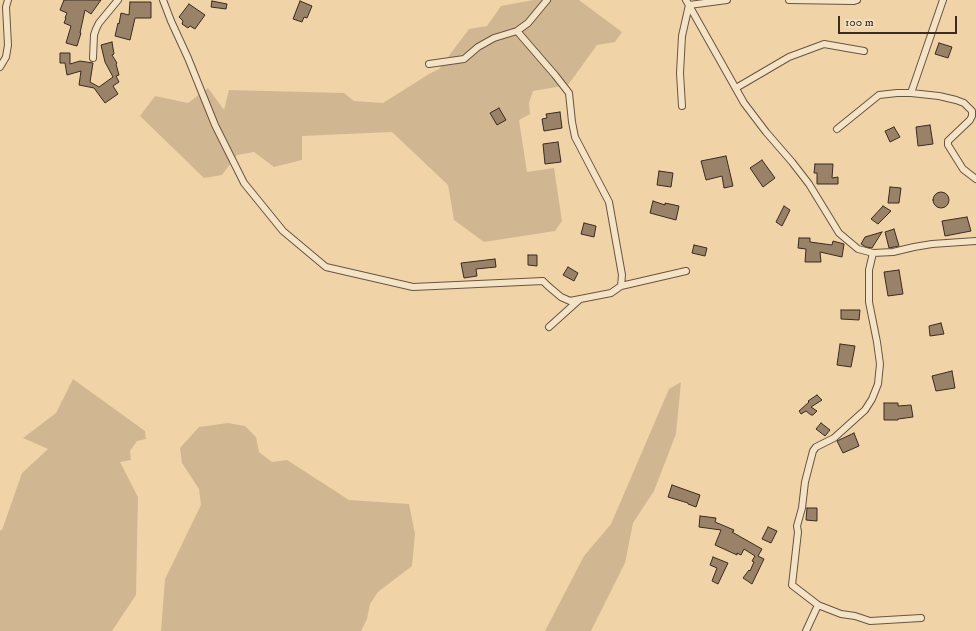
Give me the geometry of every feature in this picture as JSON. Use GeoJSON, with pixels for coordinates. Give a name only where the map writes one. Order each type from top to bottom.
{"type":"FeatureCollection","features":[{"type":"Feature","properties":{"kind":"street"},"geometry":{"type":"LineString","coordinates":[[0,67],[6,57],[8,45],[6,7],[8,0]]}},
{"type":"Feature","properties":{"kind":"street"},"geometry":{"type":"LineString","coordinates":[[93,58],[94,35],[96,29],[99,23],[118,0]]}},
{"type":"Feature","properties":{"kind":"street"},"geometry":{"type":"LineString","coordinates":[[163,0],[215,125],[244,183],[283,231],[326,267],[413,287],[544,281],[561,297],[570,301],[611,292],[621,286],[686,271]]}},
{"type":"Feature","properties":{"kind":"street"},"geometry":{"type":"LineString","coordinates":[[429,64],[464,59],[478,47],[494,38],[517,32],[528,23],[547,0]]}},
{"type":"Feature","properties":{"kind":"street"},"geometry":{"type":"LineString","coordinates":[[687,2],[727,0]]}},
{"type":"Feature","properties":{"kind":"street"},"geometry":{"type":"LineString","coordinates":[[789,0],[857,0]]}},
{"type":"Feature","properties":{"kind":"street"},"geometry":{"type":"LineString","coordinates":[[911,93],[943,0]]}},
{"type":"Feature","properties":{"kind":"street"},"geometry":{"type":"LineString","coordinates":[[687,2],[744,103],[809,184],[839,233],[858,249],[873,253],[893,252],[932,244],[976,241]]}},
{"type":"Feature","properties":{"kind":"street"},"geometry":{"type":"LineString","coordinates":[[682,106],[680,73],[682,36],[687,2]]}},
{"type":"Feature","properties":{"kind":"street"},"geometry":{"type":"LineString","coordinates":[[517,32],[570,94],[572,122],[575,137],[609,202],[622,275],[621,286]]}},
{"type":"Feature","properties":{"kind":"street"},"geometry":{"type":"LineString","coordinates":[[736,88],[789,57],[824,44],[864,51]]}},
{"type":"Feature","properties":{"kind":"street"},"geometry":{"type":"LineString","coordinates":[[837,129],[879,94],[911,93],[939,96],[956,100],[964,103],[972,111],[972,114],[970,120],[948,141],[948,146],[964,169],[976,179]]}},
{"type":"Feature","properties":{"kind":"street"},"geometry":{"type":"LineString","coordinates":[[873,253],[869,270],[869,302],[880,364],[878,384],[872,399],[865,410],[834,438],[816,447],[813,451],[805,482],[802,508],[797,526],[798,532],[792,585],[818,605],[841,614],[855,616],[870,621],[921,618]]}},
{"type":"Feature","properties":{"kind":"street"},"geometry":{"type":"LineString","coordinates":[[549,327],[580,299]]}},
{"type":"Feature","properties":{"kind":"street"},"geometry":{"type":"LineString","coordinates":[[806,631],[818,605]]}},
{"type":"Feature","properties":{"kind":"shaded area"},"geometry":{"type":"Polygon","coordinates":[[[533,0],[579,0],[622,32],[615,42],[597,45],[568,85],[533,91],[529,103],[530,114],[519,120],[527,172],[554,168],[562,221],[555,231],[484,242],[454,220],[448,185],[392,132],[302,136],[302,160],[274,167],[254,152],[237,155],[222,175],[204,178],[140,116],[155,96],[188,103],[208,88],[224,110],[229,90],[344,93],[354,101],[383,103],[439,69],[469,29],[487,26],[501,6],[533,0]]]}},
{"type":"Feature","properties":{"kind":"shaded area"},"geometry":{"type":"Polygon","coordinates":[[[73,379],[145,431],[146,439],[137,441],[130,451],[131,460],[120,462],[138,497],[136,595],[112,631],[0,631],[0,530],[2,530],[22,473],[48,449],[23,438],[56,413],[73,379]]]}},
{"type":"Feature","properties":{"kind":"shaded area"},"geometry":{"type":"Polygon","coordinates":[[[681,382],[676,434],[654,491],[633,523],[625,563],[591,631],[545,631],[584,556],[611,524],[669,389],[681,382]]]}},
{"type":"Feature","properties":{"kind":"shaded area"},"geometry":{"type":"Polygon","coordinates":[[[228,423],[245,426],[256,437],[259,452],[272,462],[287,460],[349,500],[409,504],[415,534],[412,566],[378,592],[370,604],[367,619],[361,631],[161,631],[165,579],[201,505],[199,489],[182,463],[180,448],[199,427],[228,423]]]}},
{"type":"Feature","properties":{"kind":"building"},"geometry":{"type":"Polygon","coordinates":[[[64,0],[101,0],[91,14],[85,10],[77,46],[66,43],[71,26],[64,23],[67,13],[60,10],[64,0]]]}},
{"type":"Feature","properties":{"kind":"building"},"geometry":{"type":"Polygon","coordinates":[[[212,1],[227,4],[226,9],[211,7],[212,1]]]}},
{"type":"Feature","properties":{"kind":"building"},"geometry":{"type":"Polygon","coordinates":[[[300,1],[312,6],[307,18],[304,17],[302,22],[293,19],[300,1]]]}},
{"type":"Feature","properties":{"kind":"building"},"geometry":{"type":"Polygon","coordinates":[[[130,2],[151,2],[151,18],[135,18],[130,40],[115,36],[121,13],[129,15],[130,2]]]}},
{"type":"Feature","properties":{"kind":"building"},"geometry":{"type":"Polygon","coordinates":[[[189,4],[205,15],[195,29],[190,26],[188,28],[182,24],[183,21],[179,17],[189,4]]]}},
{"type":"Feature","properties":{"kind":"building"},"geometry":{"type":"Polygon","coordinates":[[[112,42],[114,54],[112,55],[117,63],[119,75],[116,76],[119,82],[113,86],[118,94],[105,103],[94,88],[79,85],[81,71],[67,75],[65,63],[60,63],[60,53],[70,53],[70,64],[80,61],[93,63],[90,82],[99,87],[113,77],[105,62],[101,45],[112,42]]]}},
{"type":"Feature","properties":{"kind":"building"},"geometry":{"type":"Polygon","coordinates":[[[939,43],[952,47],[948,58],[935,54],[939,43]]]}},
{"type":"Feature","properties":{"kind":"building"},"geometry":{"type":"Polygon","coordinates":[[[499,108],[506,120],[497,125],[490,113],[499,108]]]}},
{"type":"Feature","properties":{"kind":"building"},"geometry":{"type":"Polygon","coordinates":[[[560,112],[562,128],[544,131],[542,119],[547,118],[546,114],[560,112]]]}},
{"type":"Feature","properties":{"kind":"building"},"geometry":{"type":"Polygon","coordinates":[[[930,125],[933,144],[918,146],[916,127],[930,125]]]}},
{"type":"Feature","properties":{"kind":"building"},"geometry":{"type":"Polygon","coordinates":[[[894,127],[900,137],[890,142],[885,131],[894,127]]]}},
{"type":"Feature","properties":{"kind":"building"},"geometry":{"type":"Polygon","coordinates":[[[558,142],[561,162],[545,164],[543,144],[558,142]]]}},
{"type":"Feature","properties":{"kind":"building"},"geometry":{"type":"Polygon","coordinates":[[[726,156],[733,186],[724,188],[722,176],[706,180],[701,161],[726,156]]]}},
{"type":"Feature","properties":{"kind":"building"},"geometry":{"type":"Polygon","coordinates":[[[762,160],[775,178],[763,187],[750,168],[762,160]]]}},
{"type":"Feature","properties":{"kind":"building"},"geometry":{"type":"Polygon","coordinates":[[[815,164],[833,164],[832,178],[838,177],[838,184],[817,184],[817,173],[814,173],[815,164]]]}},
{"type":"Feature","properties":{"kind":"building"},"geometry":{"type":"Polygon","coordinates":[[[659,171],[673,173],[671,187],[657,185],[659,171]]]}},
{"type":"Feature","properties":{"kind":"building"},"geometry":{"type":"Polygon","coordinates":[[[890,187],[901,188],[899,203],[888,203],[890,187]]]}},
{"type":"Feature","properties":{"kind":"building"},"geometry":{"type":"Polygon","coordinates":[[[941,192],[947,194],[949,200],[947,206],[941,208],[935,206],[933,200],[935,194],[941,192]]]}},
{"type":"Feature","properties":{"kind":"building"},"geometry":{"type":"Polygon","coordinates":[[[653,201],[665,205],[665,203],[679,206],[676,220],[650,213],[653,201]]]}},
{"type":"Feature","properties":{"kind":"building"},"geometry":{"type":"Polygon","coordinates":[[[784,206],[790,210],[782,226],[776,222],[784,206]]]}},
{"type":"Feature","properties":{"kind":"building"},"geometry":{"type":"Polygon","coordinates":[[[883,206],[891,211],[878,224],[871,219],[883,206]]]}},
{"type":"Feature","properties":{"kind":"building"},"geometry":{"type":"Polygon","coordinates":[[[967,217],[971,231],[945,236],[942,221],[967,217]]]}},
{"type":"Feature","properties":{"kind":"building"},"geometry":{"type":"Polygon","coordinates":[[[584,223],[596,226],[594,237],[581,234],[584,223]]]}},
{"type":"Feature","properties":{"kind":"building"},"geometry":{"type":"Polygon","coordinates":[[[894,229],[899,246],[889,248],[885,232],[894,229]]]}},
{"type":"Feature","properties":{"kind":"building"},"geometry":{"type":"Polygon","coordinates":[[[882,232],[872,248],[861,244],[865,237],[882,232]]]}},
{"type":"Feature","properties":{"kind":"building"},"geometry":{"type":"Polygon","coordinates":[[[799,238],[810,238],[810,242],[832,245],[833,241],[844,244],[842,257],[820,252],[821,262],[805,262],[806,249],[798,248],[799,238]]]}},
{"type":"Feature","properties":{"kind":"building"},"geometry":{"type":"Polygon","coordinates":[[[694,245],[707,248],[705,256],[692,253],[694,245]]]}},
{"type":"Feature","properties":{"kind":"building"},"geometry":{"type":"Polygon","coordinates":[[[528,255],[537,255],[537,266],[528,265],[528,255]]]}},
{"type":"Feature","properties":{"kind":"building"},"geometry":{"type":"Polygon","coordinates":[[[495,259],[496,267],[476,269],[477,276],[464,278],[461,263],[495,259]]]}},
{"type":"Feature","properties":{"kind":"building"},"geometry":{"type":"Polygon","coordinates":[[[568,267],[578,273],[574,281],[563,275],[568,267]]]}},
{"type":"Feature","properties":{"kind":"building"},"geometry":{"type":"Polygon","coordinates":[[[899,270],[903,294],[888,296],[884,272],[899,270]]]}},
{"type":"Feature","properties":{"kind":"building"},"geometry":{"type":"Polygon","coordinates":[[[841,310],[860,310],[859,320],[841,319],[841,310]]]}},
{"type":"Feature","properties":{"kind":"building"},"geometry":{"type":"Polygon","coordinates":[[[941,323],[944,334],[930,336],[929,326],[941,323]]]}},
{"type":"Feature","properties":{"kind":"building"},"geometry":{"type":"Polygon","coordinates":[[[840,344],[855,346],[851,367],[837,365],[840,344]]]}},
{"type":"Feature","properties":{"kind":"building"},"geometry":{"type":"Polygon","coordinates":[[[952,371],[955,388],[936,391],[932,376],[952,371]]]}},
{"type":"Feature","properties":{"kind":"building"},"geometry":{"type":"Polygon","coordinates":[[[817,395],[822,400],[811,407],[817,411],[813,415],[806,411],[801,414],[799,411],[809,402],[808,401],[817,395]]]}},
{"type":"Feature","properties":{"kind":"building"},"geometry":{"type":"Polygon","coordinates":[[[884,403],[898,403],[898,406],[911,405],[913,417],[898,420],[884,420],[884,403]]]}},
{"type":"Feature","properties":{"kind":"building"},"geometry":{"type":"Polygon","coordinates":[[[821,423],[830,430],[825,436],[816,429],[821,423]]]}},
{"type":"Feature","properties":{"kind":"building"},"geometry":{"type":"Polygon","coordinates":[[[854,433],[859,446],[843,453],[837,441],[854,433]]]}},
{"type":"Feature","properties":{"kind":"building"},"geometry":{"type":"Polygon","coordinates":[[[672,485],[700,495],[696,507],[668,497],[672,485]]]}},
{"type":"Feature","properties":{"kind":"building"},"geometry":{"type":"Polygon","coordinates":[[[807,508],[817,508],[817,521],[806,520],[807,508]]]}},
{"type":"Feature","properties":{"kind":"building"},"geometry":{"type":"Polygon","coordinates":[[[700,516],[716,518],[715,522],[734,530],[732,532],[762,549],[758,556],[764,559],[752,584],[743,578],[749,570],[750,571],[754,562],[752,561],[755,556],[744,549],[741,555],[737,553],[737,555],[715,545],[721,530],[699,527],[700,516]]]}},
{"type":"Feature","properties":{"kind":"building"},"geometry":{"type":"Polygon","coordinates":[[[768,527],[777,531],[771,543],[762,539],[768,527]]]}},
{"type":"Feature","properties":{"kind":"building"},"geometry":{"type":"Polygon","coordinates":[[[713,557],[728,563],[718,584],[712,581],[717,568],[710,565],[713,557]]]}}]}
